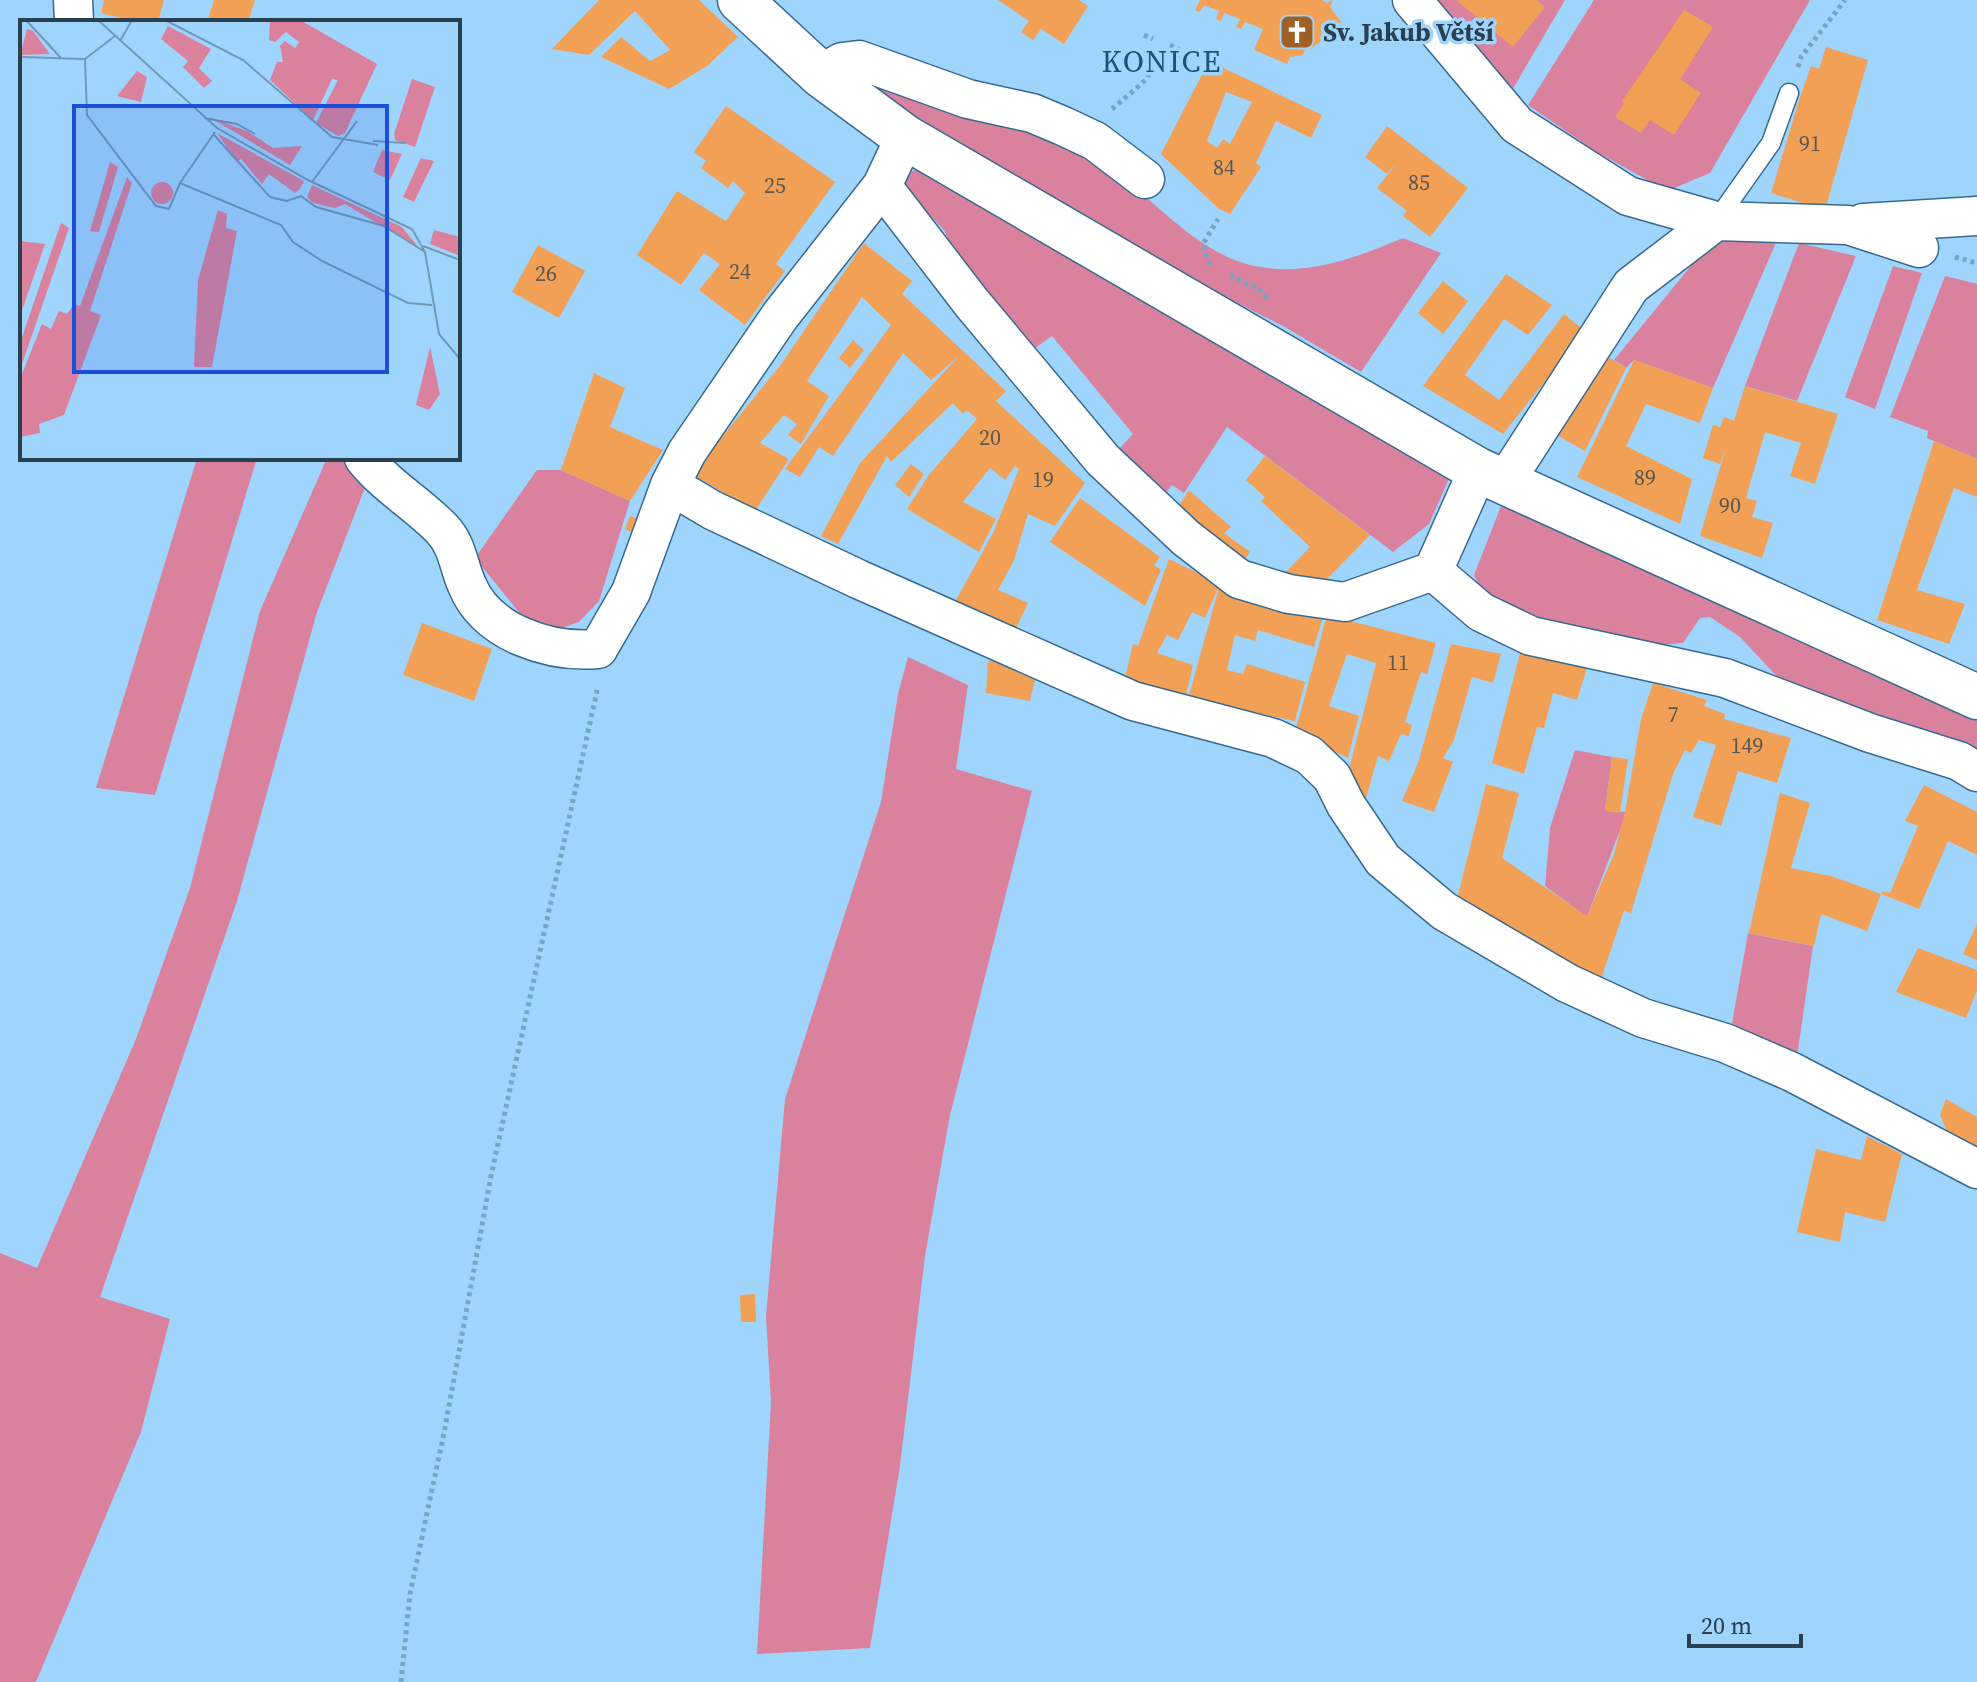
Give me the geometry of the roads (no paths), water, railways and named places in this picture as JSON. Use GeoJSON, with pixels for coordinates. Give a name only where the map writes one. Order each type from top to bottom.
{"type":"FeatureCollection","features":[{"type":"Feature","properties":{"kind":"street"},"geometry":{"type":"LineString","coordinates":[[73,0],[74,20]]}},
{"type":"Feature","properties":{"kind":"street"},"geometry":{"type":"LineString","coordinates":[[740,0],[821,75],[905,137],[1491,476],[1977,697]]}},
{"type":"Feature","properties":{"kind":"street"},"geometry":{"type":"LineString","coordinates":[[1412,0],[1517,125],[1628,196],[1716,221],[1848,225],[1977,216]]}},
{"type":"Feature","properties":{"kind":"street"},"geometry":{"type":"LineString","coordinates":[[821,75],[842,62],[859,60],[968,99],[1032,113],[1095,141],[1145,179]]}},
{"type":"Feature","properties":{"kind":"street"},"geometry":{"type":"LineString","coordinates":[[366,460],[441,528],[456,547],[467,588],[487,612],[516,634],[545,646],[572,651],[598,649],[631,592],[670,485],[687,452],[780,316],[882,186],[905,137]]}},
{"type":"Feature","properties":{"kind":"street"},"geometry":{"type":"LineString","coordinates":[[882,186],[971,302],[1103,460],[1186,538],[1239,579],[1289,594],[1345,602],[1433,571],[1491,476],[1631,286],[1716,221]]}},
{"type":"Feature","properties":{"kind":"street"},"geometry":{"type":"LineString","coordinates":[[1848,225],[1919,248]]}},
{"type":"Feature","properties":{"kind":"street"},"geometry":{"type":"LineString","coordinates":[[670,485],[712,510],[858,579],[1133,701],[1273,738],[1309,755],[1332,777],[1346,805],[1383,860],[1444,911],[1567,983],[1643,1018],[1725,1043],[1792,1072],[1977,1169]]}},
{"type":"Feature","properties":{"kind":"street"},"geometry":{"type":"LineString","coordinates":[[1433,571],[1481,612],[1531,636],[1725,678],[1870,733],[1959,761],[1977,772]]}},
{"type":"Feature","properties":{"kind":"lane"},"geometry":{"type":"LineString","coordinates":[[1716,221],[1771,143],[1789,93]]}},
{"type":"Feature","properties":{"kind":"place","name":"Sv. Jakub Větší"},"geometry":{"type":"Point","coordinates":[1297,32]}},
{"type":"Feature","properties":{"kind":"district","name":"KONICE"},"geometry":{"type":"Point","coordinates":[1162,62]}}]}
